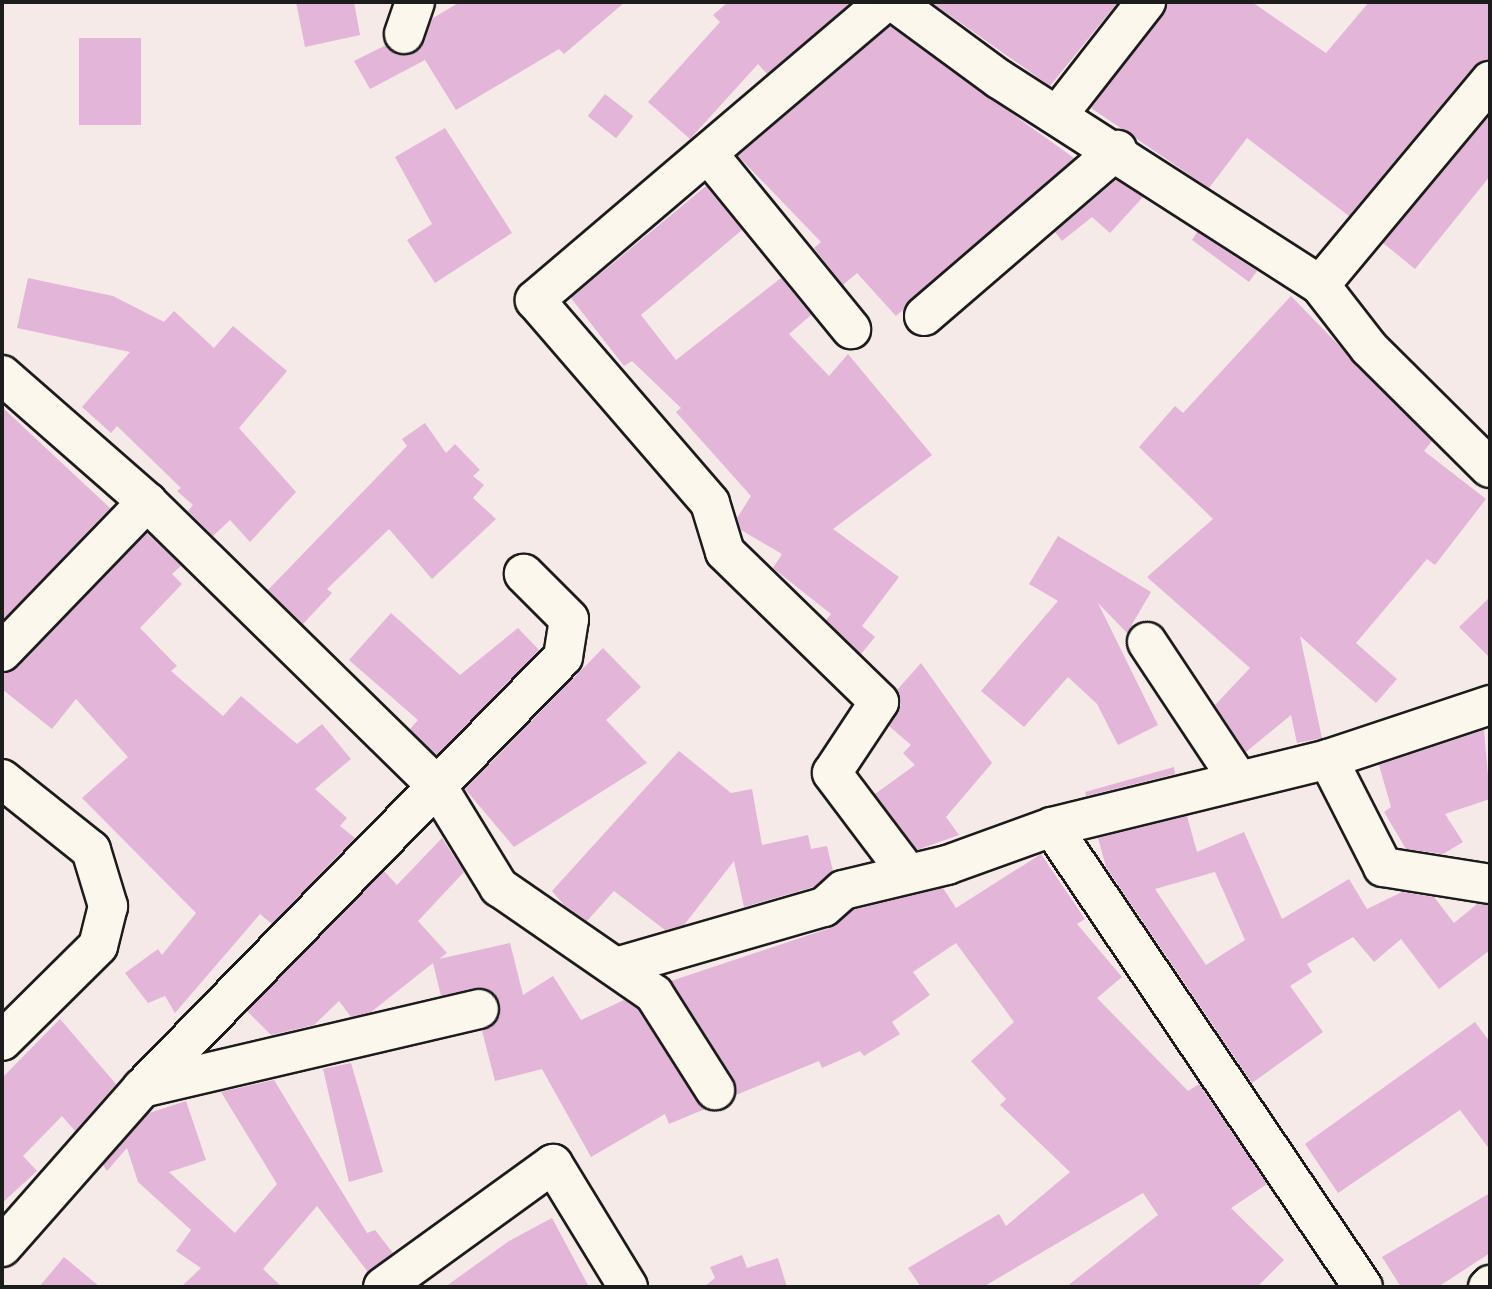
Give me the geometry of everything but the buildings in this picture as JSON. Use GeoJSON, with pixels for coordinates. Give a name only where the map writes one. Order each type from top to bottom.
{"type":"FeatureCollection","features":[{"type":"Feature","properties":{"kind":"street"},"geometry":{"type":"LineString","coordinates":[[885,2],[709,155],[535,300],[710,503],[725,552],[879,702],[832,773],[908,874]]}},
{"type":"Feature","properties":{"kind":"street"},"geometry":{"type":"LineString","coordinates":[[894,2],[999,79],[1060,112],[1320,285],[1369,348],[1490,468]]}},
{"type":"Feature","properties":{"kind":"street"},"geometry":{"type":"LineString","coordinates":[[1060,112],[1146,2]]}},
{"type":"Feature","properties":{"kind":"street"},"geometry":{"type":"LineString","coordinates":[[1320,285],[1490,81]]}},
{"type":"Feature","properties":{"kind":"street"},"geometry":{"type":"LineString","coordinates":[[924,316],[1117,150]]}},
{"type":"Feature","properties":{"kind":"street"},"geometry":{"type":"LineString","coordinates":[[709,155],[851,329]]}},
{"type":"Feature","properties":{"kind":"street"},"geometry":{"type":"LineString","coordinates":[[2,375],[147,502],[438,786],[499,887],[654,994],[715,1090]]}},
{"type":"Feature","properties":{"kind":"street"},"geometry":{"type":"LineString","coordinates":[[2,652],[147,502]]}},
{"type":"Feature","properties":{"kind":"street"},"geometry":{"type":"LineString","coordinates":[[2,1247],[142,1088],[563,657],[569,619],[524,574]]}},
{"type":"Feature","properties":{"kind":"street"},"geometry":{"type":"LineString","coordinates":[[1147,642],[1237,778]]}},
{"type":"Feature","properties":{"kind":"street"},"geometry":{"type":"LineString","coordinates":[[616,967],[824,908],[843,890],[947,865],[1052,827],[1237,778],[1328,760],[1490,705]]}},
{"type":"Feature","properties":{"kind":"street"},"geometry":{"type":"LineString","coordinates":[[1328,760],[1383,867],[1490,884]]}},
{"type":"Feature","properties":{"kind":"street"},"geometry":{"type":"LineString","coordinates":[[2,779],[91,850],[108,906],[98,946],[2,1041]]}},
{"type":"Feature","properties":{"kind":"street"},"geometry":{"type":"LineString","coordinates":[[1052,827],[1354,1284]]}},
{"type":"Feature","properties":{"kind":"street"},"geometry":{"type":"LineString","coordinates":[[142,1088],[479,1009]]}},
{"type":"Feature","properties":{"kind":"street"},"geometry":{"type":"LineString","coordinates":[[383,1287],[553,1164],[628,1287]]}}]}
